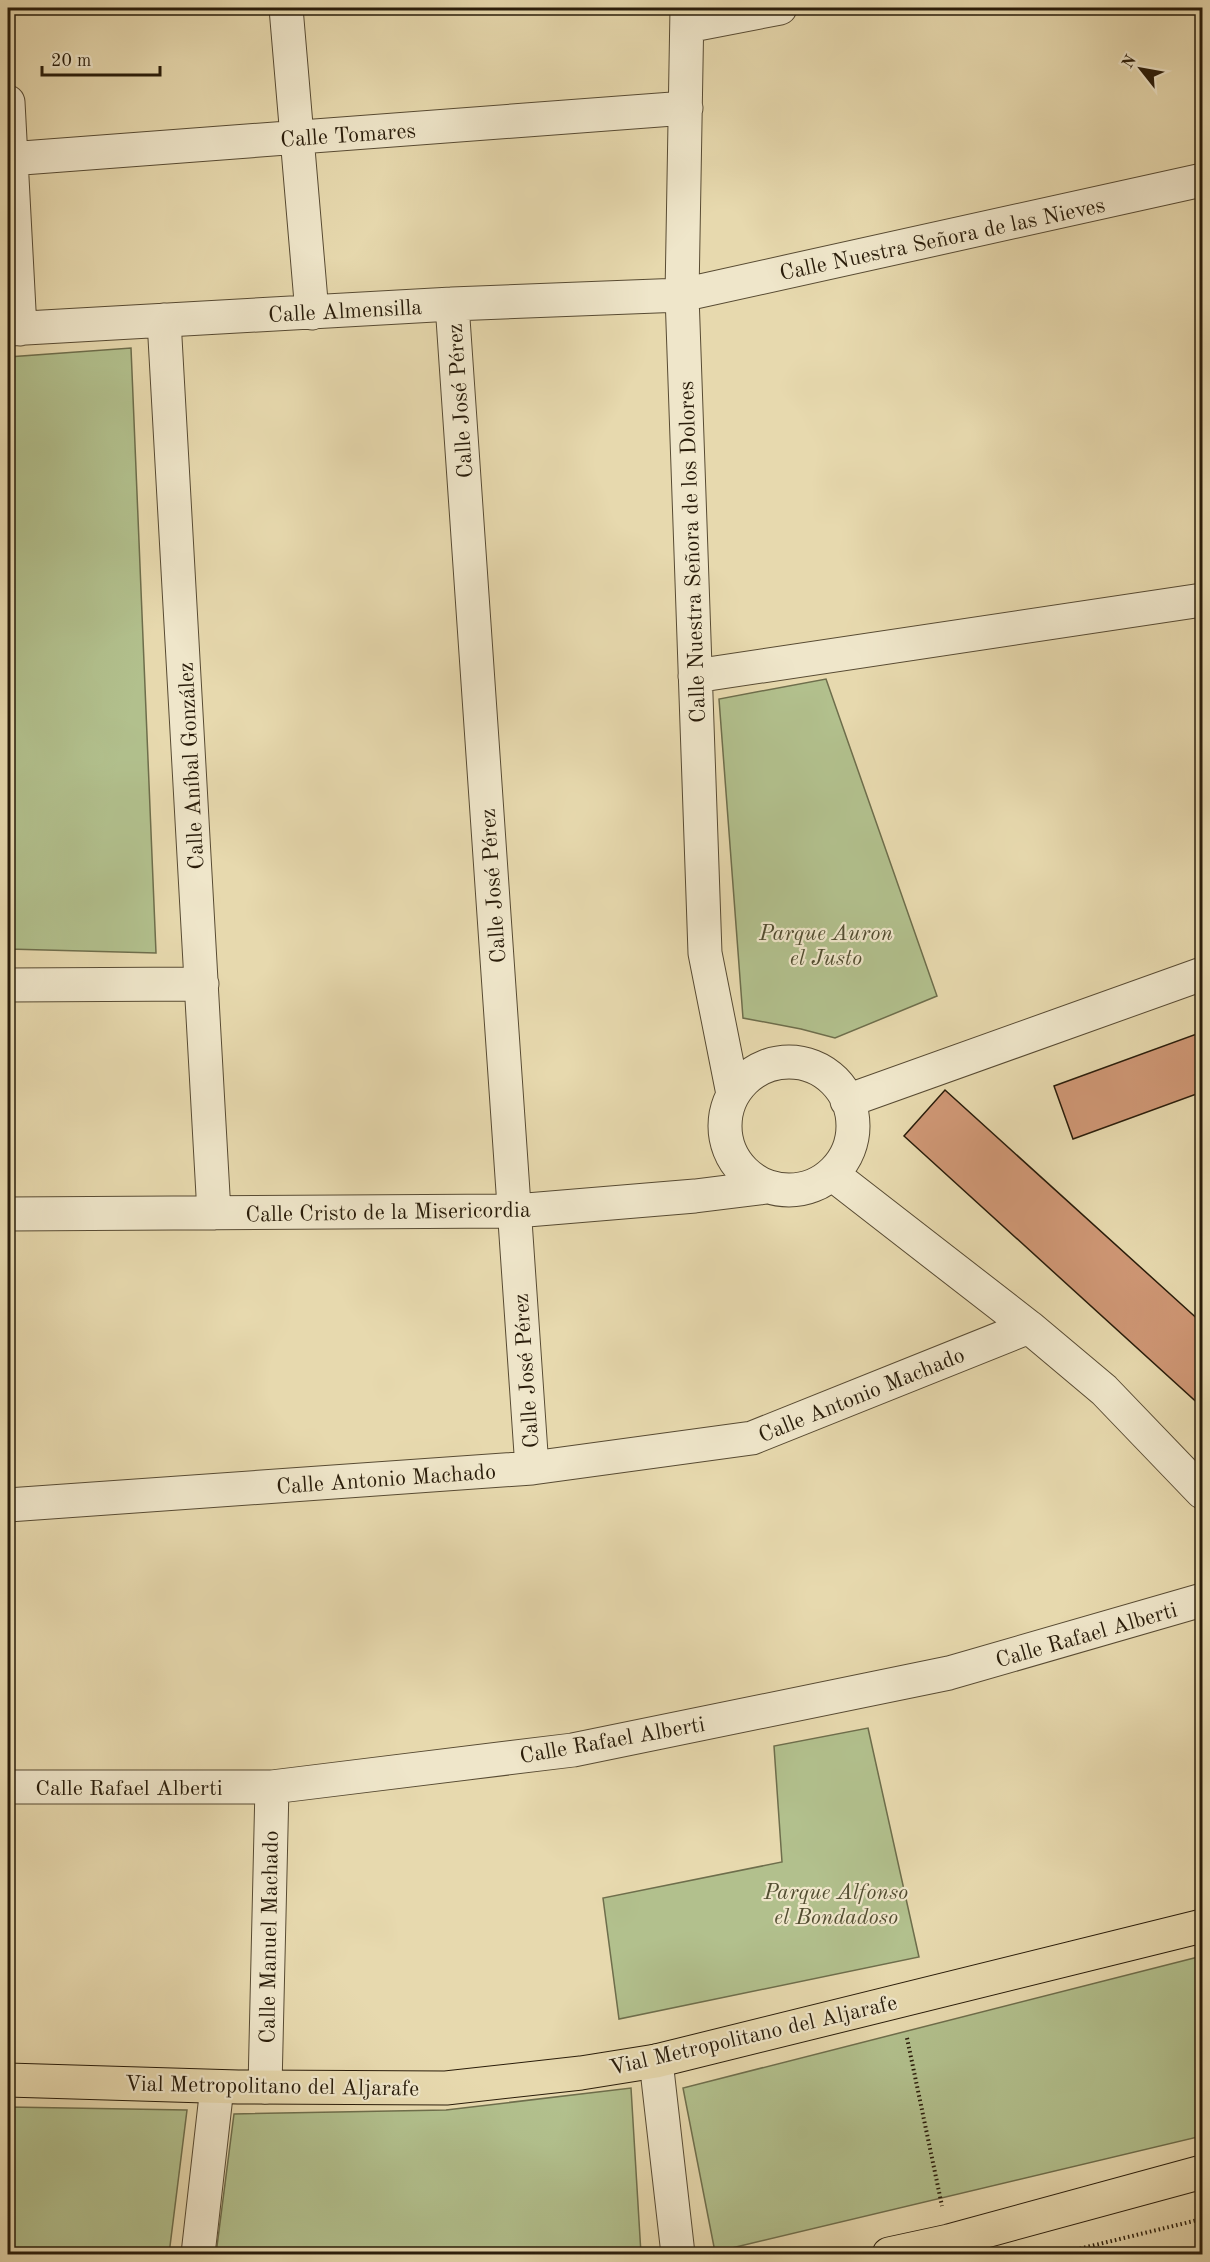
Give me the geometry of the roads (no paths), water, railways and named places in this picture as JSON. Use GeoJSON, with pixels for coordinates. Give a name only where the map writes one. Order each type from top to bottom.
{"type":"FeatureCollection","features":[{"type":"Feature","properties":{"kind":"main road","name":"Vial Metropolitano del Aljarafe"},"geometry":{"type":"LineString","coordinates":[[8,2080],[217,2087],[446,2088],[581,2073],[656,2061],[1203,1926]]}},
{"type":"Feature","properties":{"kind":"main road"},"geometry":{"type":"LineString","coordinates":[[889,2254],[949,2241],[1203,2172]]}},
{"type":"Feature","properties":{"kind":"street"},"geometry":{"type":"LineString","coordinates":[[286,8],[312,313]]}},
{"type":"Feature","properties":{"kind":"street"},"geometry":{"type":"LineString","coordinates":[[687,16],[780,8]]}},
{"type":"Feature","properties":{"kind":"street","name":"Calle Nuestra Señora de los Dolores"},"geometry":{"type":"LineString","coordinates":[[687,16],[682,296],[705,953],[733,1094]]}},
{"type":"Feature","properties":{"kind":"street"},"geometry":{"type":"LineString","coordinates":[[8,102],[14,329]]}},
{"type":"Feature","properties":{"kind":"street","name":"Calle Tomares"},"geometry":{"type":"LineString","coordinates":[[9,159],[686,108]]}},
{"type":"Feature","properties":{"kind":"street","name":"Calle Nuestra Señora de las Nieves"},"geometry":{"type":"LineString","coordinates":[[682,296],[1203,180]]}},
{"type":"Feature","properties":{"kind":"street","name":"Calle Almensilla"},"geometry":{"type":"LineString","coordinates":[[14,329],[452,304],[682,296]]}},
{"type":"Feature","properties":{"kind":"street","name":"Calle José Pérez"},"geometry":{"type":"LineString","coordinates":[[452,304],[532,1468]]}},
{"type":"Feature","properties":{"kind":"street","name":"Calle Aníbal González"},"geometry":{"type":"LineString","coordinates":[[164,320],[214,1213]]}},
{"type":"Feature","properties":{"kind":"street"},"geometry":{"type":"LineString","coordinates":[[695,676],[1203,600]]}},
{"type":"Feature","properties":{"kind":"street"},"geometry":{"type":"LineString","coordinates":[[847,1101],[1203,975]]}},
{"type":"Feature","properties":{"kind":"street"},"geometry":{"type":"LineString","coordinates":[[8,985],[202,984]]}},
{"type":"Feature","properties":{"kind":"street"},"geometry":{"type":"LineString","coordinates":[[792,1061],[813,1066],[831,1077],[845,1094],[847,1101],[852,1115],[853,1136],[845,1157],[832,1174],[815,1185],[794,1191],[767,1187],[754,1181],[738,1167],[728,1148],[724,1128],[727,1107],[733,1094],[751,1073],[770,1064],[792,1061]]}},
{"type":"Feature","properties":{"kind":"street"},"geometry":{"type":"LineString","coordinates":[[832,1174],[1029,1327],[1104,1390],[1202,1490]]}},
{"type":"Feature","properties":{"kind":"street","name":"Calle Cristo de la Misericordia"},"geometry":{"type":"LineString","coordinates":[[8,1214],[515,1211],[695,1196],[767,1187]]}},
{"type":"Feature","properties":{"kind":"street","name":"Calle Antonio Machado"},"geometry":{"type":"LineString","coordinates":[[8,1505],[532,1468],[752,1438],[1029,1327]]}},
{"type":"Feature","properties":{"kind":"street","name":"Calle Rafael Alberti"},"geometry":{"type":"LineString","coordinates":[[8,1786],[272,1787],[573,1750],[949,1673],[1203,1600]]}},
{"type":"Feature","properties":{"kind":"street","name":"Calle Manuel Machado"},"geometry":{"type":"LineString","coordinates":[[265,2087],[272,1787]]}},
{"type":"Feature","properties":{"kind":"street"},"geometry":{"type":"LineString","coordinates":[[656,2061],[678,2254]]}},
{"type":"Feature","properties":{"kind":"street"},"geometry":{"type":"LineString","coordinates":[[198,2254],[217,2087]]}},
{"type":"Feature","properties":{"kind":"park label","name":"Parque Auron el Justo"},"geometry":{"type":"Point","coordinates":[826,944]}},
{"type":"Feature","properties":{"kind":"park label","name":"Parque Alfonso el Bondadoso"},"geometry":{"type":"Point","coordinates":[836,1904]}}]}
